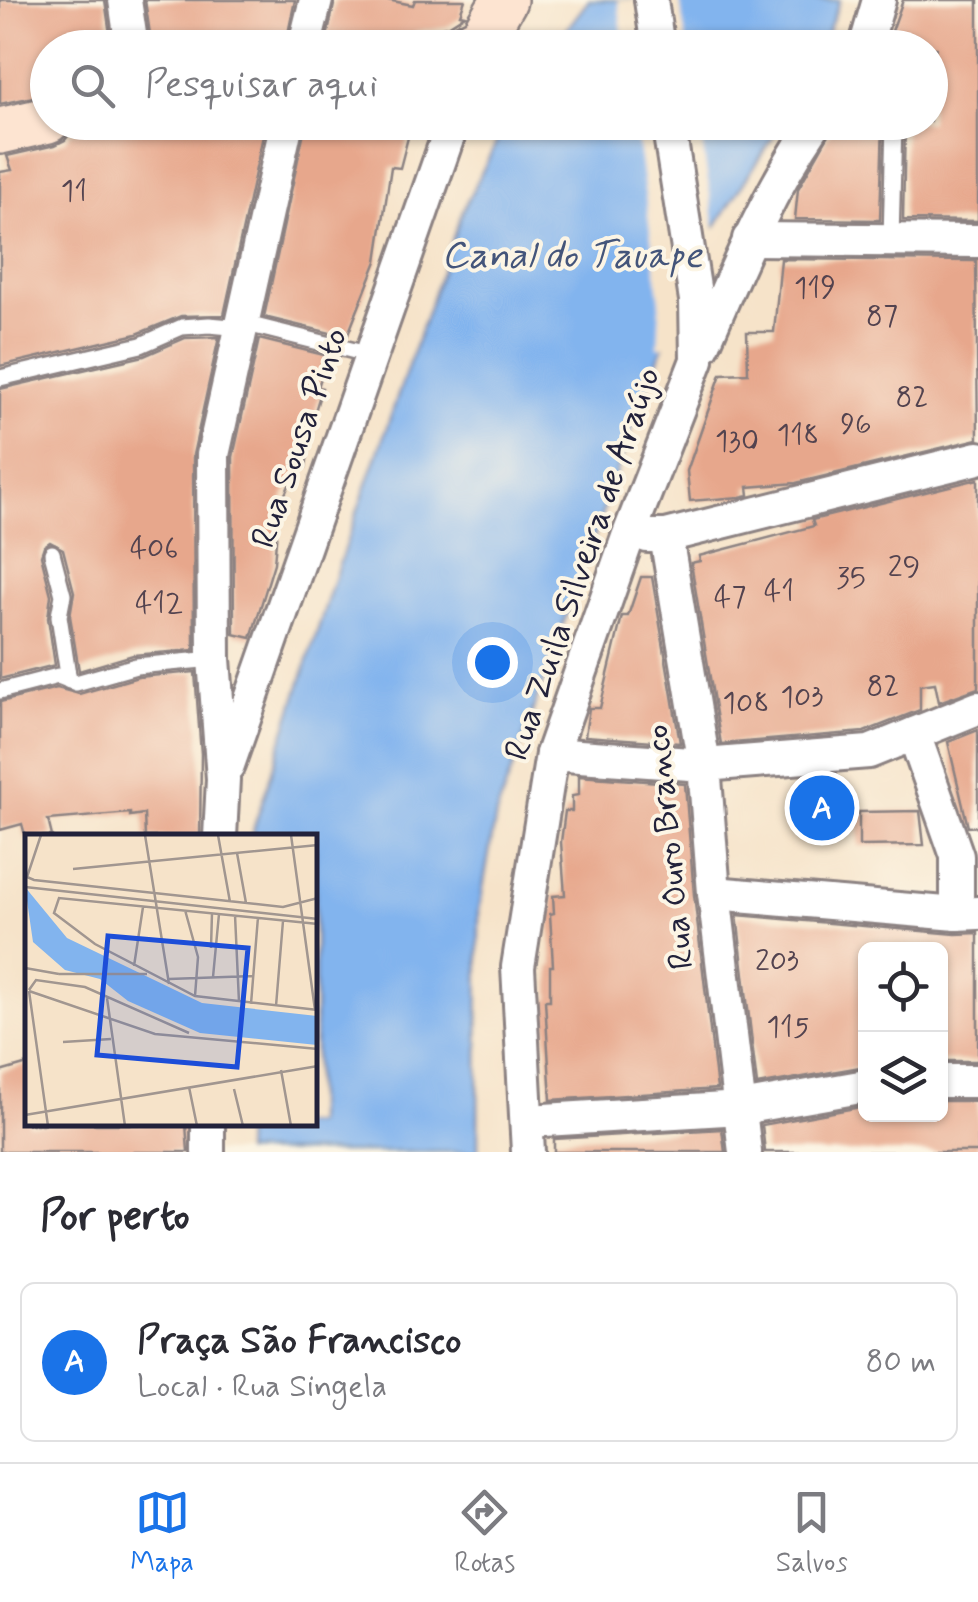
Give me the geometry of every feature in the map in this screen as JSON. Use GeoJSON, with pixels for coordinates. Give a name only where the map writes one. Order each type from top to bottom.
{"type":"FeatureCollection","features":[{"type":"Feature","properties":{"kind":"street"},"geometry":{"type":"LineString","coordinates":[[125,0],[129,30]]}},
{"type":"Feature","properties":{"kind":"street"},"geometry":{"type":"LineString","coordinates":[[308,30],[316,0]]}},
{"type":"Feature","properties":{"kind":"street"},"geometry":{"type":"LineString","coordinates":[[651,0],[655,30]]}},
{"type":"Feature","properties":{"kind":"street"},"geometry":{"type":"LineString","coordinates":[[870,30],[878,0]]}},
{"type":"Feature","properties":{"kind":"street"},"geometry":{"type":"LineString","coordinates":[[0,131],[30,124]]}},
{"type":"Feature","properties":{"kind":"street","name":"Rua Sousa Pinto"},"geometry":{"type":"LineString","coordinates":[[220,834],[224,779],[214,659],[213,455],[282,140]]}},
{"type":"Feature","properties":{"kind":"street","name":"Rua Sousa Pinto"},"geometry":{"type":"LineString","coordinates":[[224,779],[446,140]]}},
{"type":"Feature","properties":{"kind":"street","name":"Rua Zuila Silveira de Araújo"},"geometry":{"type":"LineString","coordinates":[[528,1136],[518,967],[552,754],[628,537],[697,360],[696,300],[671,140]]}},
{"type":"Feature","properties":{"kind":"street"},"geometry":{"type":"LineString","coordinates":[[697,360],[749,239],[804,140]]}},
{"type":"Feature","properties":{"kind":"street"},"geometry":{"type":"LineString","coordinates":[[749,239],[978,241]]}},
{"type":"Feature","properties":{"kind":"street"},"geometry":{"type":"LineString","coordinates":[[628,537],[666,536],[978,458]]}},
{"type":"Feature","properties":{"kind":"street","name":"Rua Ouro Branco"},"geometry":{"type":"LineString","coordinates":[[666,536],[704,765],[714,894],[744,1152]]}},
{"type":"Feature","properties":{"kind":"street"},"geometry":{"type":"LineString","coordinates":[[552,754],[704,765],[868,752],[978,708]]}},
{"type":"Feature","properties":{"kind":"street"},"geometry":{"type":"LineString","coordinates":[[714,894],[967,913],[967,856],[914,734]]}},
{"type":"Feature","properties":{"kind":"street"},"geometry":{"type":"LineString","coordinates":[[948,1081],[978,1081]]}},
{"type":"Feature","properties":{"kind":"street"},"geometry":{"type":"LineString","coordinates":[[528,1136],[741,1108],[858,1087]]}},
{"type":"Feature","properties":{"kind":"lane"},"geometry":{"type":"LineString","coordinates":[[892,240],[894,140]]}},
{"type":"Feature","properties":{"kind":"lane"},"geometry":{"type":"LineString","coordinates":[[0,378],[141,345],[182,327],[209,324],[242,325],[371,355]]}},
{"type":"Feature","properties":{"kind":"lane"},"geometry":{"type":"LineString","coordinates":[[52,554],[62,595],[59,616],[69,681]]}},
{"type":"Feature","properties":{"kind":"lane"},"geometry":{"type":"LineString","coordinates":[[0,690],[58,676],[76,683],[136,666],[214,659]]}},
{"type":"Feature","properties":{"kind":"water"},"geometry":{"type":"Polygon","coordinates":[[[589,0],[840,0],[829,30],[566,30],[589,0]]]}},
{"type":"Feature","properties":{"kind":"water","name":"Canal do Tauape"},"geometry":{"type":"Polygon","coordinates":[[[498,140],[771,140],[705,243],[642,400],[496,815],[479,910],[478,1152],[244,1152],[245,1127],[318,1127],[318,834],[253,834],[254,827],[339,564],[462,212],[498,140]]]}},
{"type":"Feature","properties":{"kind":"pier"},"geometry":{"type":"Polygon","coordinates":[[[618,0],[680,0],[684,30],[622,30],[618,0]]]}},
{"type":"Feature","properties":{"kind":"pier"},"geometry":{"type":"Polygon","coordinates":[[[637,140],[702,140],[716,234],[669,346],[658,347],[660,302],[637,140]]]}},
{"type":"Feature","properties":{"kind":"building"},"geometry":{"type":"Polygon","coordinates":[[[0,0],[105,0],[109,30],[30,30],[30,98],[0,104],[0,0]]]}},
{"type":"Feature","properties":{"kind":"building"},"geometry":{"type":"Polygon","coordinates":[[[145,0],[295,0],[289,30],[149,30],[145,0]]]}},
{"type":"Feature","properties":{"kind":"building"},"geometry":{"type":"Polygon","coordinates":[[[335,0],[387,0],[413,5],[415,0],[465,0],[460,14],[465,15],[448,26],[425,30],[329,30],[335,0]]]}},
{"type":"Feature","properties":{"kind":"building"},"geometry":{"type":"Polygon","coordinates":[[[903,0],[978,0],[978,221],[903,220],[905,140],[948,140],[948,30],[892,30],[903,0]]]}},
{"type":"Feature","properties":{"kind":"building"},"geometry":{"type":"Polygon","coordinates":[[[65,140],[262,140],[224,315],[181,316],[137,334],[0,366],[0,172],[12,170],[7,156],[65,140]]]}},
{"type":"Feature","properties":{"kind":"building"},"geometry":{"type":"Polygon","coordinates":[[[302,140],[407,140],[400,168],[391,167],[377,261],[347,337],[264,317],[302,140]]]}},
{"type":"Feature","properties":{"kind":"building"},"geometry":{"type":"Polygon","coordinates":[[[826,140],[882,140],[880,220],[795,219],[798,189],[826,140]]]}},
{"type":"Feature","properties":{"kind":"building"},"geometry":{"type":"Polygon","coordinates":[[[781,259],[976,261],[978,439],[796,483],[748,487],[749,495],[740,497],[690,501],[687,471],[721,374],[748,373],[747,332],[774,332],[781,259]]]}},
{"type":"Feature","properties":{"kind":"building"},"geometry":{"type":"Polygon","coordinates":[[[219,337],[193,455],[194,650],[133,655],[79,671],[70,616],[74,592],[63,549],[50,542],[41,555],[51,595],[48,618],[55,665],[0,679],[0,389],[144,356],[185,338],[219,337]]]}},
{"type":"Feature","properties":{"kind":"building"},"geometry":{"type":"Polygon","coordinates":[[[259,339],[328,356],[318,387],[322,388],[306,467],[298,466],[279,507],[274,563],[251,638],[234,634],[233,457],[259,339]]]}},
{"type":"Feature","properties":{"kind":"building"},"geometry":{"type":"Polygon","coordinates":[[[978,479],[978,688],[939,702],[935,683],[920,685],[920,710],[864,732],[721,744],[691,563],[700,561],[699,556],[814,526],[812,520],[978,479]]]}},
{"type":"Feature","properties":{"kind":"building"},"geometry":{"type":"Polygon","coordinates":[[[641,577],[652,577],[680,743],[585,736],[589,708],[600,708],[622,616],[628,616],[641,577]]]}},
{"type":"Feature","properties":{"kind":"building"},"geometry":{"type":"Polygon","coordinates":[[[195,672],[201,754],[200,834],[145,834],[144,814],[130,813],[48,820],[52,834],[25,835],[22,824],[0,830],[0,702],[57,688],[79,694],[138,677],[195,672]]]}},
{"type":"Feature","properties":{"kind":"building"},"geometry":{"type":"Polygon","coordinates":[[[978,730],[978,826],[968,827],[948,742],[978,730]]]}},
{"type":"Feature","properties":{"kind":"building"},"geometry":{"type":"Polygon","coordinates":[[[579,776],[685,784],[717,1089],[551,1100],[545,1000],[550,1000],[553,966],[550,914],[554,913],[553,896],[565,895],[561,842],[565,811],[572,811],[572,796],[579,795],[579,776]]]}},
{"type":"Feature","properties":{"kind":"building"},"geometry":{"type":"Polygon","coordinates":[[[920,811],[924,845],[859,846],[859,812],[920,811]]]}},
{"type":"Feature","properties":{"kind":"building"},"geometry":{"type":"Polygon","coordinates":[[[737,915],[978,933],[978,1061],[948,1061],[948,942],[858,942],[858,1067],[757,1085],[737,915]]]}},
{"type":"Feature","properties":{"kind":"building"},"geometry":{"type":"Polygon","coordinates":[[[25,1065],[25,1127],[186,1127],[188,1152],[0,1152],[0,1072],[25,1065]]]}},
{"type":"Feature","properties":{"kind":"building"},"geometry":{"type":"Polygon","coordinates":[[[948,1101],[978,1101],[978,1152],[765,1152],[762,1125],[858,1107],[858,1122],[948,1122],[948,1101]]]}},
{"type":"Feature","properties":{"kind":"building"},"geometry":{"type":"Polygon","coordinates":[[[722,1129],[725,1152],[554,1152],[554,1139],[722,1129]]]}},
{"type":"Feature","properties":{"kind":"place","name":"Praça São Francisco"},"geometry":{"type":"Point","coordinates":[822,808]}}]}
